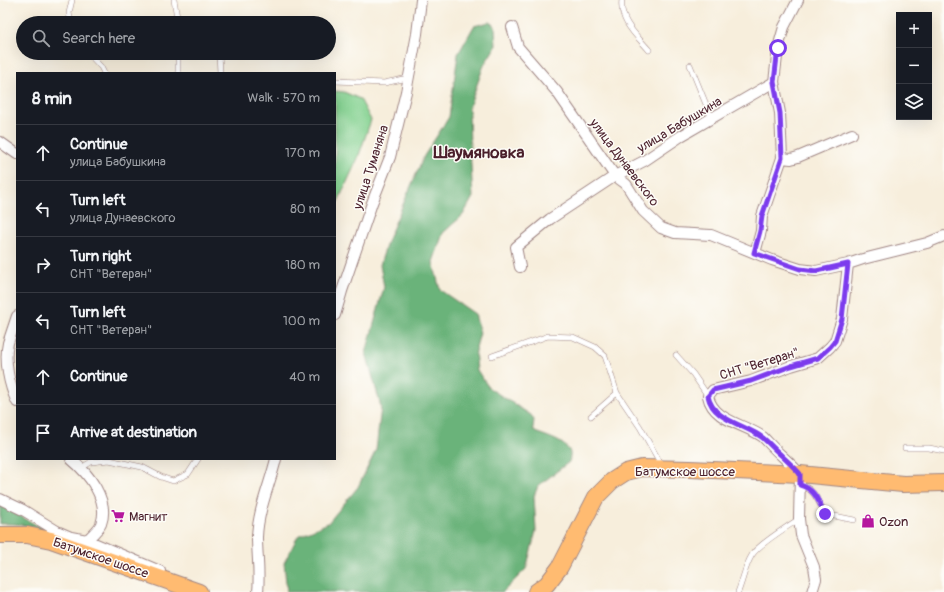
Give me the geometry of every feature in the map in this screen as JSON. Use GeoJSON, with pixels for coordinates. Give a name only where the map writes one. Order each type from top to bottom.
{"type":"FeatureCollection","features":[{"type":"Feature","properties":{"kind":"highway","name":"Батумское шоссе"},"geometry":{"type":"LineString","coordinates":[[536,592],[547,584],[560,567],[596,497],[612,481],[626,472],[642,468],[664,468],[800,479],[903,484],[944,483]]}},
{"type":"Feature","properties":{"kind":"highway","name":"Батумское шоссе"},"geometry":{"type":"LineString","coordinates":[[0,535],[27,535],[51,540],[199,592]]}},
{"type":"Feature","properties":{"kind":"street","name":"улица Туманяна"},"geometry":{"type":"LineString","coordinates":[[336,312],[372,203],[390,157],[406,92],[417,34],[421,0]]}},
{"type":"Feature","properties":{"kind":"street"},"geometry":{"type":"LineString","coordinates":[[754,253],[760,231],[762,216],[782,158],[780,113],[774,82],[778,48],[784,27],[798,0]]}},
{"type":"Feature","properties":{"kind":"street","name":"улица Дунаевского"},"geometry":{"type":"LineString","coordinates":[[512,27],[518,47],[557,92],[616,176],[626,184],[643,211],[661,228],[674,233],[711,235],[754,253],[800,269],[816,271],[848,264],[862,258],[927,243],[944,236]]}},
{"type":"Feature","properties":{"kind":"street","name":"улица Бабушкина"},"geometry":{"type":"LineString","coordinates":[[520,267],[516,247],[520,242],[550,219],[616,176],[644,161],[681,136],[774,82]]}},
{"type":"Feature","properties":{"kind":"street"},"geometry":{"type":"LineString","coordinates":[[782,158],[791,159],[798,157],[852,134]]}},
{"type":"Feature","properties":{"kind":"street"},"geometry":{"type":"LineString","coordinates":[[0,142],[16,153]]}},
{"type":"Feature","properties":{"kind":"street","name":"СНТ \"Ветеран\""},"geometry":{"type":"LineString","coordinates":[[708,396],[713,390],[751,381],[818,358],[830,347],[835,341],[842,319],[848,264]]}},
{"type":"Feature","properties":{"kind":"street"},"geometry":{"type":"LineString","coordinates":[[16,319],[8,344],[8,367],[12,392],[16,400]]}},
{"type":"Feature","properties":{"kind":"street"},"geometry":{"type":"LineString","coordinates":[[708,396],[709,402],[715,410],[732,422],[761,436],[791,463],[800,479],[799,519],[801,536],[814,567],[816,579],[812,592]]}},
{"type":"Feature","properties":{"kind":"street"},"geometry":{"type":"LineString","coordinates":[[71,460],[81,468],[96,486],[103,512],[101,525],[87,540]]}},
{"type":"Feature","properties":{"kind":"street"},"geometry":{"type":"LineString","coordinates":[[258,592],[259,578],[257,536],[261,512],[276,460]]}},
{"type":"Feature","properties":{"kind":"street"},"geometry":{"type":"LineString","coordinates":[[0,499],[22,510],[57,532],[71,537],[87,540],[168,574],[172,577],[171,582]]}},
{"type":"Feature","properties":{"kind":"lane"},"geometry":{"type":"LineString","coordinates":[[70,16],[72,0]]}},
{"type":"Feature","properties":{"kind":"lane"},"geometry":{"type":"LineString","coordinates":[[174,0],[177,16]]}},
{"type":"Feature","properties":{"kind":"lane"},"geometry":{"type":"LineString","coordinates":[[622,0],[626,24],[649,50]]}},
{"type":"Feature","properties":{"kind":"lane"},"geometry":{"type":"LineString","coordinates":[[94,60],[104,72]]}},
{"type":"Feature","properties":{"kind":"lane"},"geometry":{"type":"LineString","coordinates":[[178,60],[178,72]]}},
{"type":"Feature","properties":{"kind":"lane"},"geometry":{"type":"LineString","coordinates":[[219,60],[220,72]]}},
{"type":"Feature","properties":{"kind":"lane"},"geometry":{"type":"LineString","coordinates":[[690,65],[712,119]]}},
{"type":"Feature","properties":{"kind":"lane"},"geometry":{"type":"LineString","coordinates":[[336,81],[384,84],[408,78]]}},
{"type":"Feature","properties":{"kind":"lane"},"geometry":{"type":"LineString","coordinates":[[492,356],[548,336],[573,337],[595,347],[605,356],[617,393],[640,427],[664,468]]}},
{"type":"Feature","properties":{"kind":"lane"},"geometry":{"type":"LineString","coordinates":[[676,355],[693,374],[708,396]]}},
{"type":"Feature","properties":{"kind":"lane"},"geometry":{"type":"LineString","coordinates":[[591,416],[617,393]]}},
{"type":"Feature","properties":{"kind":"lane"},"geometry":{"type":"LineString","coordinates":[[905,448],[929,448],[944,451]]}},
{"type":"Feature","properties":{"kind":"lane"},"geometry":{"type":"LineString","coordinates":[[81,468],[91,462],[109,460],[142,467],[161,477],[173,481],[188,474],[197,460]]}},
{"type":"Feature","properties":{"kind":"lane"},"geometry":{"type":"LineString","coordinates":[[800,479],[809,487],[825,514],[854,520]]}},
{"type":"Feature","properties":{"kind":"lane"},"geometry":{"type":"LineString","coordinates":[[738,592],[753,553],[775,535],[799,519]]}},
{"type":"Feature","properties":{"kind":"green space"},"geometry":{"type":"Polygon","coordinates":[[[489,22],[495,26],[496,46],[484,65],[469,107],[473,197],[463,215],[443,233],[433,262],[440,290],[475,314],[480,333],[475,351],[477,370],[489,388],[531,415],[534,420],[533,428],[535,432],[553,439],[566,447],[570,453],[569,462],[538,486],[534,496],[536,531],[526,569],[503,592],[287,592],[284,563],[298,536],[328,523],[358,487],[376,450],[381,407],[366,353],[384,287],[380,265],[388,239],[424,156],[449,117],[458,54],[474,26],[489,22]]]}},
{"type":"Feature","properties":{"kind":"green space"},"geometry":{"type":"Polygon","coordinates":[[[336,91],[344,92],[360,99],[371,120],[358,158],[336,206],[336,91]]]}},
{"type":"Feature","properties":{"kind":"green space"},"geometry":{"type":"Polygon","coordinates":[[[0,505],[51,533],[38,528],[13,524],[0,524],[0,505]]]}},
{"type":"Feature","properties":{"kind":"place","name":"Магнит"},"geometry":{"type":"Point","coordinates":[118,516]}},
{"type":"Feature","properties":{"kind":"place","name":"Ozon"},"geometry":{"type":"Point","coordinates":[868,521]}},
{"type":"Feature","properties":{"kind":"district","name":"Шаумяновка"},"geometry":{"type":"Point","coordinates":[479,152]}},
{"type":"Feature","properties":{"kind":"route"},"geometry":{"type":"LineString","coordinates":[[778,48],[774,82],[780,113],[782,158],[762,216],[760,231],[754,253],[800,269],[816,271],[848,264],[842,319],[835,341],[818,358],[751,381],[713,390],[708,396],[709,402],[715,410],[732,422],[761,436],[791,463],[800,474],[800,485],[809,487],[825,514]]}}]}
